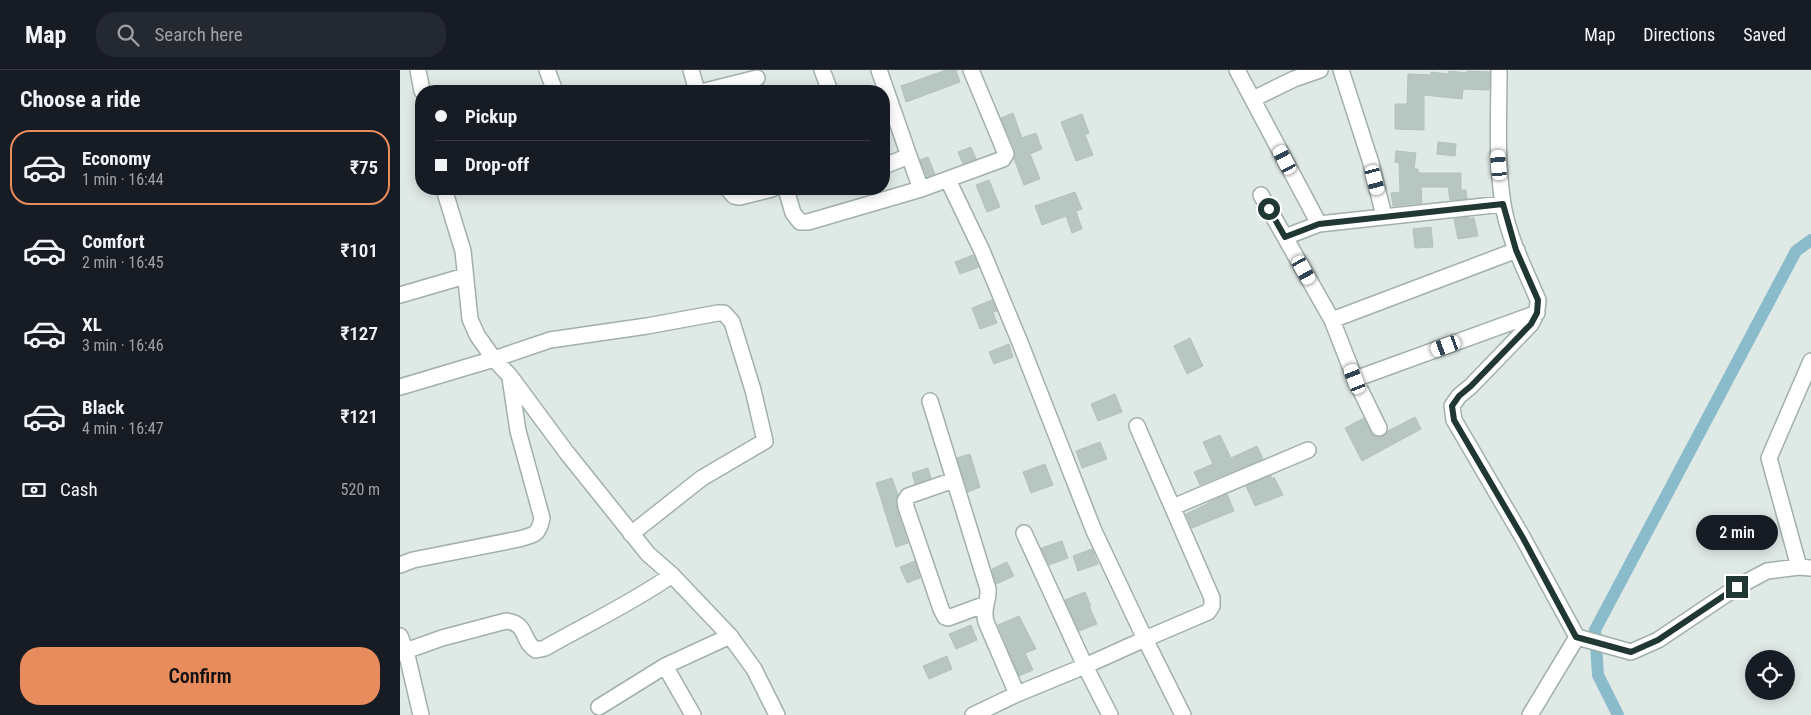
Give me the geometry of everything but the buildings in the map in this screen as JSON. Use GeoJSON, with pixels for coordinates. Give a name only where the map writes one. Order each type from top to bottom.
{"type":"FeatureCollection","features":[{"type":"Feature","properties":{"kind":"street"},"geometry":{"type":"LineString","coordinates":[[418,70],[421,85]]}},
{"type":"Feature","properties":{"kind":"street"},"geometry":{"type":"LineString","coordinates":[[547,70],[553,85]]}},
{"type":"Feature","properties":{"kind":"street"},"geometry":{"type":"LineString","coordinates":[[691,70],[696,85]]}},
{"type":"Feature","properties":{"kind":"street"},"geometry":{"type":"LineString","coordinates":[[822,70],[828,85]]}},
{"type":"Feature","properties":{"kind":"street"},"geometry":{"type":"LineString","coordinates":[[879,70],[884,85]]}},
{"type":"Feature","properties":{"kind":"street"},"geometry":{"type":"LineString","coordinates":[[788,195],[793,214],[800,222],[808,222],[921,190],[1003,159],[1006,154],[971,70]]}},
{"type":"Feature","properties":{"kind":"street"},"geometry":{"type":"LineString","coordinates":[[1237,70],[1319,224]]}},
{"type":"Feature","properties":{"kind":"street"},"geometry":{"type":"LineString","coordinates":[[1252,99],[1294,79],[1320,70]]}},
{"type":"Feature","properties":{"kind":"street"},"geometry":{"type":"LineString","coordinates":[[1341,70],[1371,163],[1384,216]]}},
{"type":"Feature","properties":{"kind":"street"},"geometry":{"type":"LineString","coordinates":[[1499,70],[1498,145],[1503,204],[1516,250],[1538,300],[1537,313],[1531,324],[1459,396],[1452,406],[1454,420],[1581,638],[1631,652],[1658,640],[1737,587],[1767,571],[1805,567],[1769,458],[1811,361]]}},
{"type":"Feature","properties":{"kind":"street"},"geometry":{"type":"LineString","coordinates":[[733,85],[757,80]]}},
{"type":"Feature","properties":{"kind":"street"},"geometry":{"type":"LineString","coordinates":[[890,101],[921,190]]}},
{"type":"Feature","properties":{"kind":"street"},"geometry":{"type":"LineString","coordinates":[[890,164],[910,156]]}},
{"type":"Feature","properties":{"kind":"street"},"geometry":{"type":"LineString","coordinates":[[948,180],[982,251],[1008,313],[1094,530],[1183,715]]}},
{"type":"Feature","properties":{"kind":"street"},"geometry":{"type":"LineString","coordinates":[[446,195],[462,250],[470,319],[477,335],[648,554],[672,575],[730,636],[754,669],[774,714]]}},
{"type":"Feature","properties":{"kind":"street"},"geometry":{"type":"LineString","coordinates":[[733,195],[740,197],[748,195]]}},
{"type":"Feature","properties":{"kind":"street"},"geometry":{"type":"LineString","coordinates":[[1261,195],[1332,320],[1355,379],[1379,428]]}},
{"type":"Feature","properties":{"kind":"street"},"geometry":{"type":"LineString","coordinates":[[1285,237],[1319,224],[1503,204]]}},
{"type":"Feature","properties":{"kind":"street"},"geometry":{"type":"LineString","coordinates":[[1332,320],[1516,250]]}},
{"type":"Feature","properties":{"kind":"street"},"geometry":{"type":"LineString","coordinates":[[400,295],[465,276]]}},
{"type":"Feature","properties":{"kind":"street"},"geometry":{"type":"LineString","coordinates":[[400,387],[550,340],[647,326],[718,313],[728,316],[732,322],[753,390],[765,442],[702,478],[632,534]]}},
{"type":"Feature","properties":{"kind":"street"},"geometry":{"type":"LineString","coordinates":[[1355,379],[1537,313]]}},
{"type":"Feature","properties":{"kind":"street"},"geometry":{"type":"LineString","coordinates":[[400,565],[413,560],[520,539],[534,535],[540,529],[542,518],[518,431],[510,376]]}},
{"type":"Feature","properties":{"kind":"street"},"geometry":{"type":"LineString","coordinates":[[930,401],[988,588],[989,598],[983,611],[986,622],[1017,694]]}},
{"type":"Feature","properties":{"kind":"street"},"geometry":{"type":"LineString","coordinates":[[518,431],[539,415]]}},
{"type":"Feature","properties":{"kind":"street"},"geometry":{"type":"LineString","coordinates":[[973,715],[1017,694],[1200,617],[1208,612],[1212,606],[1212,598],[1138,426]]}},
{"type":"Feature","properties":{"kind":"street"},"geometry":{"type":"LineString","coordinates":[[1173,507],[1308,450]]}},
{"type":"Feature","properties":{"kind":"street"},"geometry":{"type":"LineString","coordinates":[[954,480],[908,496],[905,501],[906,507],[943,614],[948,618],[986,604]]}},
{"type":"Feature","properties":{"kind":"street"},"geometry":{"type":"LineString","coordinates":[[1024,533],[1085,666],[1110,715]]}},
{"type":"Feature","properties":{"kind":"street"},"geometry":{"type":"LineString","coordinates":[[403,652],[442,638],[506,621],[514,622],[520,626],[530,647],[536,650],[545,648],[598,617],[641,597],[672,575]]}},
{"type":"Feature","properties":{"kind":"street"},"geometry":{"type":"LineString","coordinates":[[400,636],[421,715]]}},
{"type":"Feature","properties":{"kind":"street"},"geometry":{"type":"LineString","coordinates":[[599,707],[665,666],[730,636]]}},
{"type":"Feature","properties":{"kind":"street"},"geometry":{"type":"LineString","coordinates":[[1530,715],[1581,638]]}},
{"type":"Feature","properties":{"kind":"street"},"geometry":{"type":"LineString","coordinates":[[665,666],[693,715]]}},
{"type":"Feature","properties":{"kind":"waterway"},"geometry":{"type":"LineString","coordinates":[[1618,715],[1598,675],[1595,630],[1796,251],[1811,240]]}},
{"type":"Feature","properties":{"kind":"route"},"geometry":{"type":"LineString","coordinates":[[1269,209],[1285,237],[1319,224],[1503,204],[1516,250],[1538,300],[1537,313],[1531,324],[1459,396],[1452,406],[1454,420],[1523,538],[1576,637],[1631,652],[1658,640],[1737,587]]}}]}
